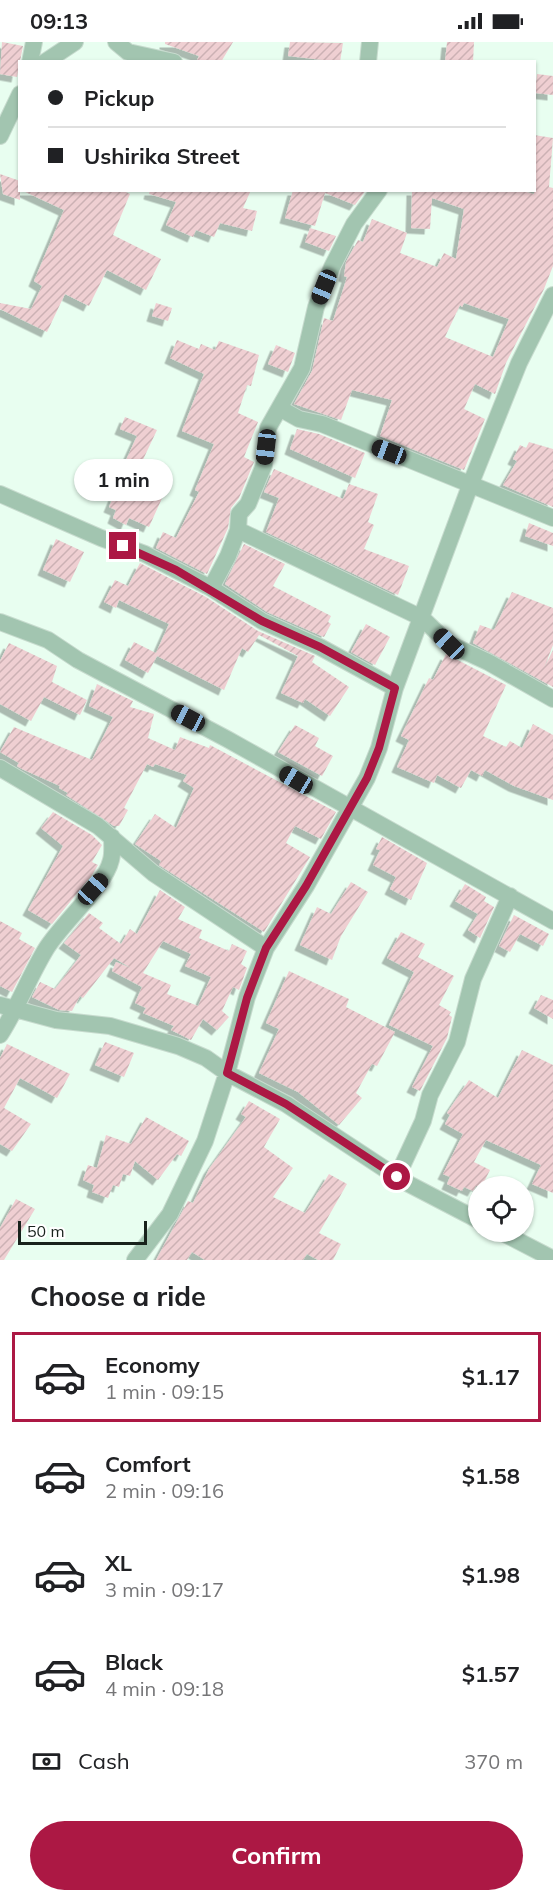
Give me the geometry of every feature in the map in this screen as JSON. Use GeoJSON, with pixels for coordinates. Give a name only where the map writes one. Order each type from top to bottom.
{"type":"FeatureCollection","features":[{"type":"Feature","properties":{"kind":"street"},"geometry":{"type":"LineString","coordinates":[[30,60],[34,42]]}},
{"type":"Feature","properties":{"kind":"street"},"geometry":{"type":"LineString","coordinates":[[48,60],[75,42]]}},
{"type":"Feature","properties":{"kind":"street"},"geometry":{"type":"LineString","coordinates":[[116,42],[128,52],[165,60]]}},
{"type":"Feature","properties":{"kind":"street"},"geometry":{"type":"LineString","coordinates":[[368,60],[370,42]]}},
{"type":"Feature","properties":{"kind":"street"},"geometry":{"type":"LineString","coordinates":[[0,136],[18,98]]}},
{"type":"Feature","properties":{"kind":"street"},"geometry":{"type":"LineString","coordinates":[[211,588],[238,530],[239,514],[248,504],[264,465],[268,428],[281,409],[302,368],[316,307],[332,267],[354,224],[378,192]]}},
{"type":"Feature","properties":{"kind":"street"},"geometry":{"type":"LineString","coordinates":[[135,1260],[158,1232],[184,1188],[205,1141],[227,1073],[247,998],[266,948],[351,810],[379,748],[395,688],[471,483],[519,363],[553,294]]}},
{"type":"Feature","properties":{"kind":"street"},"geometry":{"type":"LineString","coordinates":[[281,409],[299,419],[322,424],[553,518]]}},
{"type":"Feature","properties":{"kind":"street"},"geometry":{"type":"LineString","coordinates":[[0,494],[101,538],[145,554],[211,588],[262,621],[320,647],[395,688]]}},
{"type":"Feature","properties":{"kind":"street"},"geometry":{"type":"LineString","coordinates":[[238,530],[422,618],[449,644],[488,662],[553,699]]}},
{"type":"Feature","properties":{"kind":"street"},"geometry":{"type":"LineString","coordinates":[[0,622],[48,640],[78,660],[227,739],[553,921]]}},
{"type":"Feature","properties":{"kind":"street"},"geometry":{"type":"LineString","coordinates":[[0,768],[76,812],[112,837],[153,873],[266,948]]}},
{"type":"Feature","properties":{"kind":"street"},"geometry":{"type":"LineString","coordinates":[[0,1035],[18,1009],[46,949],[65,921],[102,879],[111,860],[112,837]]}},
{"type":"Feature","properties":{"kind":"street"},"geometry":{"type":"LineString","coordinates":[[397,1177],[423,1121],[430,1095],[458,1042],[473,979],[510,896]]}},
{"type":"Feature","properties":{"kind":"street"},"geometry":{"type":"LineString","coordinates":[[0,1005],[56,1020],[110,1026],[178,1046],[206,1058],[227,1073],[286,1104],[397,1177],[468,1215]]}},
{"type":"Feature","properties":{"kind":"street"},"geometry":{"type":"LineString","coordinates":[[520,1242],[553,1259]]}},
{"type":"Feature","properties":{"kind":"building"},"geometry":{"type":"Polygon","coordinates":[[[2,42],[23,46],[20,60],[18,60],[17,77],[0,74],[2,42]]]}},
{"type":"Feature","properties":{"kind":"building"},"geometry":{"type":"Polygon","coordinates":[[[165,42],[233,42],[222,60],[197,60],[199,56],[165,44],[165,42]]]}},
{"type":"Feature","properties":{"kind":"building"},"geometry":{"type":"Polygon","coordinates":[[[290,42],[343,43],[340,60],[288,56],[290,42]]]}},
{"type":"Feature","properties":{"kind":"building"},"geometry":{"type":"Polygon","coordinates":[[[447,42],[474,42],[473,60],[445,60],[447,42]]]}},
{"type":"Feature","properties":{"kind":"building"},"geometry":{"type":"Polygon","coordinates":[[[537,74],[553,76],[553,95],[536,93],[537,74]]]}},
{"type":"Feature","properties":{"kind":"building"},"geometry":{"type":"Polygon","coordinates":[[[536,135],[553,138],[549,187],[553,188],[553,266],[544,289],[506,363],[495,394],[475,384],[464,409],[485,419],[464,470],[380,436],[392,400],[352,390],[341,420],[294,404],[312,371],[324,318],[333,321],[347,277],[344,276],[346,262],[358,240],[363,242],[372,219],[407,233],[400,253],[437,267],[444,253],[456,259],[464,209],[432,198],[430,229],[411,228],[412,192],[526,192],[534,194],[536,192],[536,135]],[[464,303],[462,307],[460,305],[445,337],[493,357],[509,319],[464,303]]]}},
{"type":"Feature","properties":{"kind":"building"},"geometry":{"type":"Polygon","coordinates":[[[0,174],[18,180],[20,200],[3,194],[0,174]]]}},
{"type":"Feature","properties":{"kind":"building"},"geometry":{"type":"Polygon","coordinates":[[[25,192],[126,192],[130,194],[113,235],[161,259],[146,290],[107,270],[89,306],[65,294],[47,332],[0,309],[0,303],[31,309],[42,286],[34,281],[64,210],[25,192]]]}},
{"type":"Feature","properties":{"kind":"building"},"geometry":{"type":"Polygon","coordinates":[[[150,192],[250,192],[243,208],[257,211],[252,231],[220,223],[214,237],[196,230],[193,237],[166,225],[176,202],[149,194],[150,192]]]}},
{"type":"Feature","properties":{"kind":"building"},"geometry":{"type":"Polygon","coordinates":[[[292,192],[365,192],[355,205],[325,193],[315,226],[285,218],[292,192]]]}},
{"type":"Feature","properties":{"kind":"building"},"geometry":{"type":"Polygon","coordinates":[[[310,228],[336,236],[329,251],[305,242],[310,228]]]}},
{"type":"Feature","properties":{"kind":"building"},"geometry":{"type":"Polygon","coordinates":[[[156,303],[172,308],[168,321],[152,316],[156,303]]]}},
{"type":"Feature","properties":{"kind":"building"},"geometry":{"type":"Polygon","coordinates":[[[177,340],[199,349],[201,344],[215,350],[219,341],[259,355],[251,386],[247,385],[238,413],[258,422],[244,457],[254,462],[239,498],[231,508],[228,528],[207,574],[156,548],[163,532],[176,538],[199,492],[195,490],[214,444],[182,431],[204,374],[170,358],[177,340]]]}},
{"type":"Feature","properties":{"kind":"building"},"geometry":{"type":"Polygon","coordinates":[[[276,345],[295,353],[288,372],[268,364],[276,345]]]}},
{"type":"Feature","properties":{"kind":"building"},"geometry":{"type":"Polygon","coordinates":[[[125,417],[157,430],[140,466],[126,460],[137,436],[120,429],[125,417]]]}},
{"type":"Feature","properties":{"kind":"building"},"geometry":{"type":"Polygon","coordinates":[[[297,429],[319,434],[365,453],[355,478],[290,449],[297,429]]]}},
{"type":"Feature","properties":{"kind":"building"},"geometry":{"type":"Polygon","coordinates":[[[529,442],[553,449],[553,507],[503,485],[517,461],[513,459],[520,445],[526,448],[529,442]]]}},
{"type":"Feature","properties":{"kind":"building"},"geometry":{"type":"Polygon","coordinates":[[[134,469],[168,485],[149,527],[129,518],[126,525],[113,518],[116,510],[109,507],[114,495],[121,498],[134,469]]]}},
{"type":"Feature","properties":{"kind":"building"},"geometry":{"type":"Polygon","coordinates":[[[274,469],[343,499],[349,484],[378,494],[368,522],[374,525],[364,549],[409,566],[398,595],[266,532],[279,498],[264,492],[274,469]]]}},
{"type":"Feature","properties":{"kind":"building"},"geometry":{"type":"Polygon","coordinates":[[[529,523],[553,533],[553,546],[525,536],[529,523]]]}},
{"type":"Feature","properties":{"kind":"building"},"geometry":{"type":"Polygon","coordinates":[[[56,539],[84,552],[70,582],[43,570],[56,539]]]}},
{"type":"Feature","properties":{"kind":"building"},"geometry":{"type":"Polygon","coordinates":[[[244,544],[285,564],[273,586],[331,616],[328,622],[331,624],[324,637],[267,612],[225,584],[244,544]]]}},
{"type":"Feature","properties":{"kind":"building"},"geometry":{"type":"Polygon","coordinates":[[[140,563],[206,597],[258,631],[315,656],[312,662],[349,687],[330,716],[305,699],[303,703],[281,693],[298,656],[259,635],[248,652],[242,648],[224,690],[157,656],[148,673],[125,660],[134,642],[156,653],[169,624],[119,600],[116,608],[104,602],[115,580],[128,586],[140,563]]]}},
{"type":"Feature","properties":{"kind":"building"},"geometry":{"type":"Polygon","coordinates":[[[512,592],[553,608],[553,645],[544,668],[553,650],[553,687],[473,643],[480,625],[494,630],[512,592]]]}},
{"type":"Feature","properties":{"kind":"building"},"geometry":{"type":"Polygon","coordinates":[[[366,624],[390,637],[375,665],[351,652],[366,624]]]}},
{"type":"Feature","properties":{"kind":"building"},"geometry":{"type":"Polygon","coordinates":[[[9,643],[57,666],[52,682],[87,700],[80,715],[44,697],[31,721],[0,704],[0,661],[9,643]]]}},
{"type":"Feature","properties":{"kind":"building"},"geometry":{"type":"Polygon","coordinates":[[[446,654],[506,685],[483,736],[506,747],[510,741],[522,748],[533,724],[553,735],[553,800],[514,786],[485,770],[482,776],[471,770],[461,788],[437,775],[434,783],[397,767],[409,740],[401,736],[429,678],[433,680],[446,654]]]}},
{"type":"Feature","properties":{"kind":"building"},"geometry":{"type":"Polygon","coordinates":[[[97,684],[133,701],[130,707],[154,714],[148,738],[175,750],[180,737],[209,748],[210,745],[336,812],[321,839],[295,826],[286,843],[310,857],[264,932],[159,865],[161,861],[135,844],[155,814],[176,828],[194,788],[183,781],[187,775],[155,764],[153,767],[147,764],[124,808],[128,810],[119,826],[114,826],[66,795],[68,793],[59,788],[60,786],[22,769],[17,766],[19,763],[0,752],[14,727],[92,760],[113,717],[89,706],[97,684]]]}},
{"type":"Feature","properties":{"kind":"building"},"geometry":{"type":"Polygon","coordinates":[[[295,725],[319,738],[315,746],[333,756],[322,776],[278,752],[295,725]]]}},
{"type":"Feature","properties":{"kind":"building"},"geometry":{"type":"Polygon","coordinates":[[[53,812],[92,835],[102,845],[92,862],[98,865],[92,875],[52,924],[28,910],[63,846],[41,828],[53,812]]]}},
{"type":"Feature","properties":{"kind":"building"},"geometry":{"type":"Polygon","coordinates":[[[382,837],[427,863],[411,900],[390,889],[396,877],[373,865],[380,850],[376,849],[382,837]]]}},
{"type":"Feature","properties":{"kind":"building"},"geometry":{"type":"Polygon","coordinates":[[[351,882],[368,892],[341,936],[332,960],[300,945],[317,907],[331,914],[351,882]]]}},
{"type":"Feature","properties":{"kind":"building"},"geometry":{"type":"Polygon","coordinates":[[[465,884],[486,897],[484,901],[494,907],[480,938],[468,930],[478,914],[455,901],[465,884]]]}},
{"type":"Feature","properties":{"kind":"building"},"geometry":{"type":"Polygon","coordinates":[[[160,890],[185,907],[178,919],[202,930],[199,938],[229,951],[232,944],[247,951],[241,964],[247,968],[239,990],[233,987],[222,1011],[229,1017],[217,1030],[203,1019],[191,1040],[171,1030],[174,1026],[143,1013],[146,1008],[135,1003],[142,987],[112,971],[116,962],[131,968],[114,958],[83,998],[80,996],[72,1011],[59,1010],[32,997],[40,982],[55,989],[81,955],[64,943],[89,913],[103,923],[99,928],[121,944],[130,929],[137,934],[160,890]],[[163,941],[143,973],[171,985],[167,994],[198,1006],[211,977],[185,966],[191,954],[163,941]]]}},
{"type":"Feature","properties":{"kind":"building"},"geometry":{"type":"Polygon","coordinates":[[[514,915],[549,934],[543,946],[520,934],[510,952],[499,946],[514,915]]]}},
{"type":"Feature","properties":{"kind":"building"},"geometry":{"type":"Polygon","coordinates":[[[0,921],[22,933],[19,939],[35,948],[12,992],[0,986],[0,921]]]}},
{"type":"Feature","properties":{"kind":"building"},"geometry":{"type":"Polygon","coordinates":[[[401,932],[425,944],[418,957],[454,976],[439,1005],[451,1012],[447,1038],[420,1091],[412,1087],[433,1046],[389,1025],[414,972],[387,958],[401,932]]]}},
{"type":"Feature","properties":{"kind":"building"},"geometry":{"type":"Polygon","coordinates":[[[289,971],[349,999],[346,1007],[395,1032],[377,1066],[372,1064],[356,1093],[362,1098],[339,1125],[298,1092],[259,1073],[279,1029],[266,1023],[289,971]]]}},
{"type":"Feature","properties":{"kind":"building"},"geometry":{"type":"Polygon","coordinates":[[[541,995],[553,1000],[553,1019],[534,1008],[541,995]]]}},
{"type":"Feature","properties":{"kind":"building"},"geometry":{"type":"Polygon","coordinates":[[[105,1042],[134,1053],[124,1077],[95,1065],[105,1042]]]}},
{"type":"Feature","properties":{"kind":"building"},"geometry":{"type":"Polygon","coordinates":[[[7,1044],[70,1074],[57,1098],[20,1078],[4,1108],[31,1124],[12,1151],[0,1144],[0,1058],[7,1044]]]}},
{"type":"Feature","properties":{"kind":"building"},"geometry":{"type":"Polygon","coordinates":[[[522,1050],[553,1065],[553,1193],[534,1185],[541,1165],[486,1140],[474,1162],[490,1170],[487,1176],[468,1176],[468,1189],[464,1187],[462,1191],[447,1184],[450,1177],[443,1174],[463,1134],[445,1124],[450,1115],[447,1113],[469,1080],[498,1098],[522,1050]]]}},
{"type":"Feature","properties":{"kind":"building"},"geometry":{"type":"Polygon","coordinates":[[[249,1101],[280,1119],[264,1147],[293,1168],[273,1197],[305,1213],[329,1174],[347,1184],[319,1233],[341,1244],[333,1260],[318,1260],[307,1254],[303,1260],[205,1260],[192,1252],[187,1260],[156,1260],[188,1201],[193,1203],[209,1169],[246,1117],[241,1114],[249,1101]]]}},
{"type":"Feature","properties":{"kind":"building"},"geometry":{"type":"Polygon","coordinates":[[[146,1117],[189,1141],[181,1156],[177,1154],[158,1180],[135,1161],[130,1176],[123,1174],[119,1187],[113,1185],[108,1198],[92,1192],[94,1185],[83,1180],[88,1165],[97,1168],[106,1135],[131,1144],[146,1117]]]}},
{"type":"Feature","properties":{"kind":"building"},"geometry":{"type":"Polygon","coordinates":[[[16,1199],[35,1209],[4,1260],[0,1260],[0,1228],[16,1199]]]}},
{"type":"Feature","properties":{"kind":"route"},"geometry":{"type":"LineString","coordinates":[[123,546],[145,554],[211,588],[262,621],[320,647],[395,688],[379,748],[367,778],[351,810],[306,886],[285,915],[266,948],[247,998],[227,1073],[286,1104],[397,1177]]}}]}
